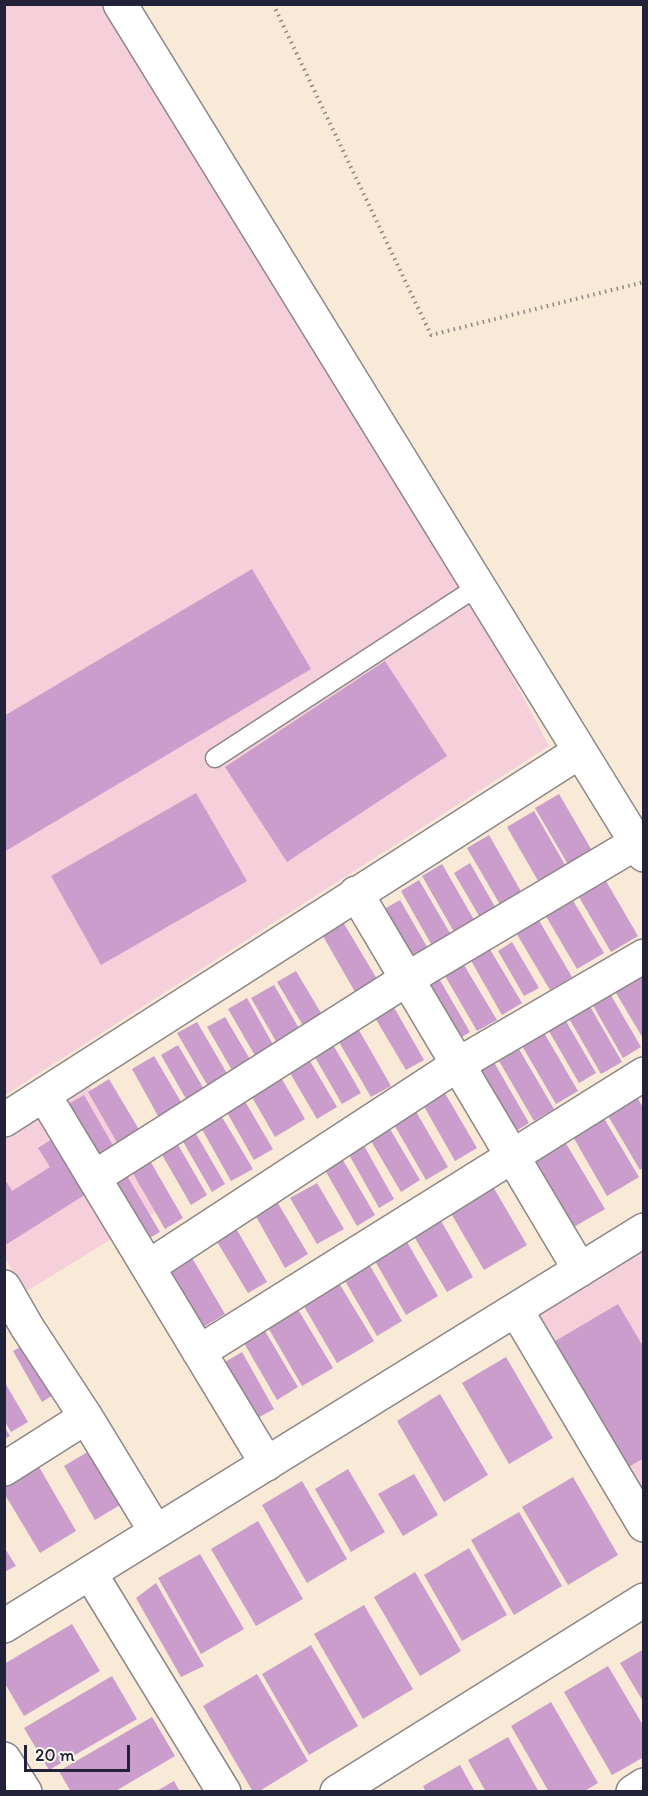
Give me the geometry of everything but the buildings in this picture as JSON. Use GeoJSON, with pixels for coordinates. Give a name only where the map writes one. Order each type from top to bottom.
{"type":"FeatureCollection","features":[{"type":"Feature","properties":{"kind":"street"},"geometry":{"type":"LineString","coordinates":[[95,1177],[407,979],[640,849],[120,4]]}},
{"type":"Feature","properties":{"kind":"street"},"geometry":{"type":"LineString","coordinates":[[4,1120],[579,752]]}},
{"type":"Feature","properties":{"kind":"street"},"geometry":{"type":"LineString","coordinates":[[356,893],[580,1270]]}},
{"type":"Feature","properties":{"kind":"street"},"geometry":{"type":"LineString","coordinates":[[148,1267],[457,1065],[644,956]]}},
{"type":"Feature","properties":{"kind":"street"},"geometry":{"type":"LineString","coordinates":[[199,1352],[644,1074]]}},
{"type":"Feature","properties":{"kind":"street"},"geometry":{"type":"LineString","coordinates":[[44,1095],[267,1464]]}},
{"type":"Feature","properties":{"kind":"street"},"geometry":{"type":"LineString","coordinates":[[4,1626],[644,1230]]}},
{"type":"Feature","properties":{"kind":"street"},"geometry":{"type":"LineString","coordinates":[[4,1287],[16,1334],[86,1417],[156,1532]]}},
{"type":"Feature","properties":{"kind":"street"},"geometry":{"type":"LineString","coordinates":[[516,1310],[644,1525]]}},
{"type":"Feature","properties":{"kind":"street"},"geometry":{"type":"LineString","coordinates":[[4,1469],[86,1417]]}},
{"type":"Feature","properties":{"kind":"street"},"geometry":{"type":"LineString","coordinates":[[90,1574],[224,1791]]}},
{"type":"Feature","properties":{"kind":"street"},"geometry":{"type":"LineString","coordinates":[[337,1791],[644,1600]]}},
{"type":"Feature","properties":{"kind":"street"},"geometry":{"type":"LineString","coordinates":[[4,1759],[25,1791]]}},
{"type":"Feature","properties":{"kind":"street"},"geometry":{"type":"LineString","coordinates":[[633,1791],[644,1785]]}},
{"type":"Feature","properties":{"kind":"lane"},"geometry":{"type":"LineString","coordinates":[[215,758],[477,586]]}},
{"type":"Feature","properties":{"kind":"path"},"geometry":{"type":"LineString","coordinates":[[273,4],[431,335],[644,282]]}},
{"type":"Feature","properties":{"kind":"shaded area"},"geometry":{"type":"Polygon","coordinates":[[[5,5],[118,5],[380,428],[549,746],[5,1095],[5,5]]]}},
{"type":"Feature","properties":{"kind":"shaded area"},"geometry":{"type":"Polygon","coordinates":[[[80,1071],[164,1207],[25,1292],[5,1258],[5,1120],[80,1071]]]}},
{"type":"Feature","properties":{"kind":"shaded area"},"geometry":{"type":"Polygon","coordinates":[[[643,1246],[643,1487],[642,1488],[536,1317],[643,1246]]]}}]}
